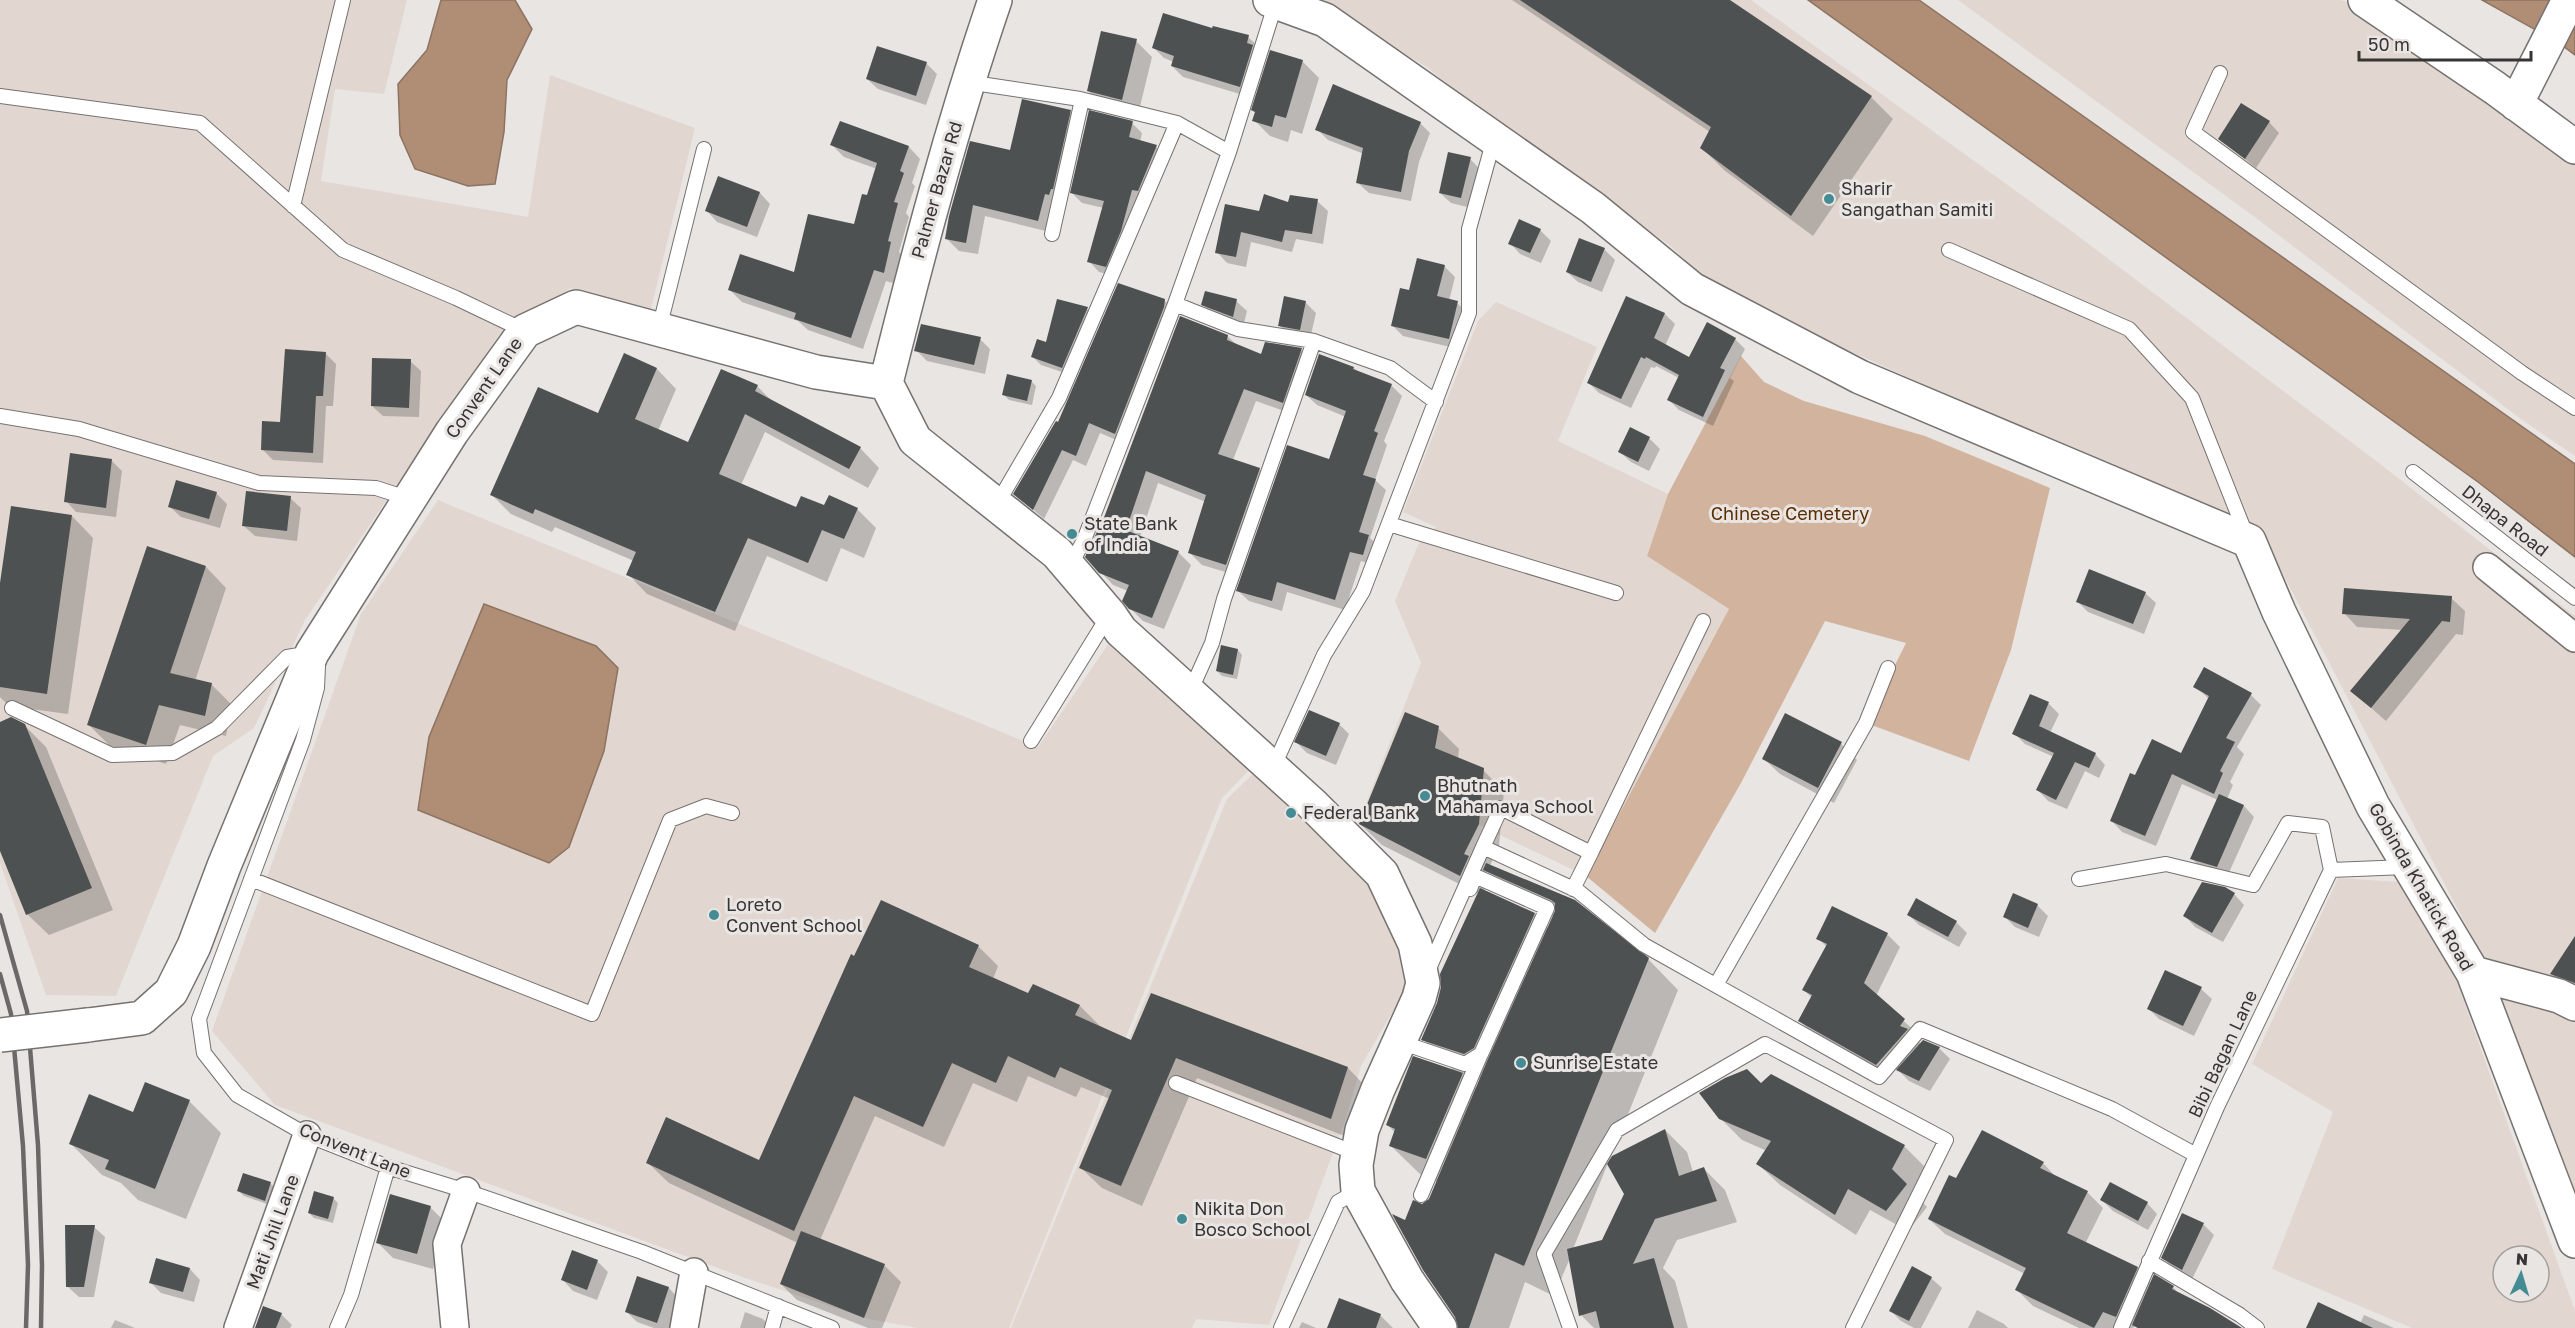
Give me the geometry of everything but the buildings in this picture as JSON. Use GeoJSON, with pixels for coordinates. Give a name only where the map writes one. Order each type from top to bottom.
{"type":"FeatureCollection","features":[{"type":"Feature","properties":{"kind":"street","name":"Palmer Bazar Rd"},"geometry":{"type":"LineString","coordinates":[[886,382],[915,267],[967,82],[995,0]]}},
{"type":"Feature","properties":{"kind":"street"},"geometry":{"type":"LineString","coordinates":[[2365,0],[2575,147]]}},
{"type":"Feature","properties":{"kind":"street"},"geometry":{"type":"LineString","coordinates":[[2516,104],[2569,0]]}},
{"type":"Feature","properties":{"kind":"street"},"geometry":{"type":"LineString","coordinates":[[1273,1],[1325,20],[1593,208],[1692,289],[1860,376],[2249,541]]}},
{"type":"Feature","properties":{"kind":"street","name":"Convent Lane"},"geometry":{"type":"LineString","coordinates":[[0,1035],[142,1018],[171,992],[194,946],[224,866],[316,647],[452,432],[525,331],[576,308],[816,372],[886,382]]}},
{"type":"Feature","properties":{"kind":"street"},"geometry":{"type":"LineString","coordinates":[[886,382],[915,440],[1057,553],[1121,631],[1273,769],[1382,874],[1415,944],[1426,984],[1403,1043],[1362,1130],[1356,1165],[1358,1191],[1407,1281],[1440,1328]]}},
{"type":"Feature","properties":{"kind":"street","name":"Gobinda Khatick Road"},"geometry":{"type":"LineString","coordinates":[[2249,541],[2337,734],[2373,806],[2473,973],[2575,1241]]}},
{"type":"Feature","properties":{"kind":"street"},"geometry":{"type":"LineString","coordinates":[[2487,567],[2575,638]]}},
{"type":"Feature","properties":{"kind":"street"},"geometry":{"type":"LineString","coordinates":[[2473,973],[2559,996],[2575,1004]]}},
{"type":"Feature","properties":{"kind":"street","name":"Mati Jhil Lane"},"geometry":{"type":"LineString","coordinates":[[238,1328],[308,1135]]}},
{"type":"Feature","properties":{"kind":"street"},"geometry":{"type":"LineString","coordinates":[[455,1328],[447,1244],[466,1191]]}},
{"type":"Feature","properties":{"kind":"street"},"geometry":{"type":"LineString","coordinates":[[684,1328],[694,1272]]}},
{"type":"Feature","properties":{"kind":"lane"},"geometry":{"type":"LineString","coordinates":[[293,206],[343,0]]}},
{"type":"Feature","properties":{"kind":"lane"},"geometry":{"type":"LineString","coordinates":[[1069,568],[1084,540],[1175,304],[1229,152],[1273,1]]}},
{"type":"Feature","properties":{"kind":"lane"},"geometry":{"type":"LineString","coordinates":[[2220,73],[2193,132],[2522,373],[2575,408]]}},
{"type":"Feature","properties":{"kind":"lane"},"geometry":{"type":"LineString","coordinates":[[967,82],[1082,100],[1177,123],[1229,152]]}},
{"type":"Feature","properties":{"kind":"lane"},"geometry":{"type":"LineString","coordinates":[[0,96],[200,123],[343,250],[456,298],[525,331]]}},
{"type":"Feature","properties":{"kind":"lane"},"geometry":{"type":"LineString","coordinates":[[1052,234],[1082,100]]}},
{"type":"Feature","properties":{"kind":"lane"},"geometry":{"type":"LineString","coordinates":[[997,504],[1059,398],[1177,123]]}},
{"type":"Feature","properties":{"kind":"lane"},"geometry":{"type":"LineString","coordinates":[[1273,769],[1324,655],[1363,591],[1469,313],[1469,229],[1494,139]]}},
{"type":"Feature","properties":{"kind":"lane"},"geometry":{"type":"LineString","coordinates":[[660,329],[704,149]]}},
{"type":"Feature","properties":{"kind":"lane"},"geometry":{"type":"LineString","coordinates":[[1949,250],[2129,329],[2192,398],[2249,541]]}},
{"type":"Feature","properties":{"kind":"lane"},"geometry":{"type":"LineString","coordinates":[[1175,304],[1238,329],[1314,341],[1390,368],[1436,402]]}},
{"type":"Feature","properties":{"kind":"lane"},"geometry":{"type":"LineString","coordinates":[[1190,693],[1212,643],[1224,599],[1314,341]]}},
{"type":"Feature","properties":{"kind":"lane"},"geometry":{"type":"LineString","coordinates":[[0,416],[79,429],[259,483],[376,488],[410,499]]}},
{"type":"Feature","properties":{"kind":"lane","name":"Dhapa Road"},"geometry":{"type":"LineString","coordinates":[[2413,472],[2575,598]]}},
{"type":"Feature","properties":{"kind":"lane"},"geometry":{"type":"LineString","coordinates":[[1389,524],[1616,593]]}},
{"type":"Feature","properties":{"kind":"lane"},"geometry":{"type":"LineString","coordinates":[[1031,741],[1110,615]]}},
{"type":"Feature","properties":{"kind":"lane"},"geometry":{"type":"LineString","coordinates":[[1574,889],[1703,621]]}},
{"type":"Feature","properties":{"kind":"lane"},"geometry":{"type":"LineString","coordinates":[[12,708],[112,755],[173,753],[217,728],[287,657],[316,647]]}},
{"type":"Feature","properties":{"kind":"lane","name":"Convent Lane"},"geometry":{"type":"LineString","coordinates":[[316,647],[317,688],[303,740],[199,1019],[204,1053],[237,1095],[308,1135],[388,1167],[466,1191],[694,1272],[832,1328]]}},
{"type":"Feature","properties":{"kind":"lane"},"geometry":{"type":"LineString","coordinates":[[1716,985],[1866,723],[1888,668]]}},
{"type":"Feature","properties":{"kind":"lane"},"geometry":{"type":"LineString","coordinates":[[251,879],[592,1014],[670,820],[706,806],[732,813]]}},
{"type":"Feature","properties":{"kind":"lane"},"geometry":{"type":"LineString","coordinates":[[1426,984],[1501,808],[1591,853]]}},
{"type":"Feature","properties":{"kind":"lane"},"geometry":{"type":"LineString","coordinates":[[2079,879],[2166,864],[2253,885],[2288,823],[2322,827],[2331,870],[2409,866]]}},
{"type":"Feature","properties":{"kind":"lane"},"geometry":{"type":"LineString","coordinates":[[1483,847],[1574,889],[1644,945],[1879,1077],[1920,1029],[2112,1109],[2196,1155]]}},
{"type":"Feature","properties":{"kind":"lane","name":"Bibi Bagan Lane"},"geometry":{"type":"LineString","coordinates":[[2121,1328],[2196,1155],[2331,870]]}},
{"type":"Feature","properties":{"kind":"lane"},"geometry":{"type":"LineString","coordinates":[[1421,1195],[1547,908],[1475,876],[1426,984]]}},
{"type":"Feature","properties":{"kind":"lane"},"geometry":{"type":"LineString","coordinates":[[1403,1043],[1465,1064],[1481,1054]]}},
{"type":"Feature","properties":{"kind":"lane"},"geometry":{"type":"LineString","coordinates":[[1570,1328],[1544,1254],[1617,1130],[1765,1044],[1946,1140],[1853,1328]]}},
{"type":"Feature","properties":{"kind":"lane"},"geometry":{"type":"LineString","coordinates":[[1176,1083],[1358,1154]]}},
{"type":"Feature","properties":{"kind":"lane"},"geometry":{"type":"LineString","coordinates":[[337,1328],[351,1295],[388,1167]]}},
{"type":"Feature","properties":{"kind":"lane"},"geometry":{"type":"LineString","coordinates":[[1281,1328],[1338,1202],[1358,1191]]}},
{"type":"Feature","properties":{"kind":"lane"},"geometry":{"type":"LineString","coordinates":[[2149,1261],[2240,1315],[2257,1328]]}},
{"type":"Feature","properties":{"kind":"lane"},"geometry":{"type":"LineString","coordinates":[[772,1328],[778,1306]]}},
{"type":"Feature","properties":{"kind":"shaded area"},"geometry":{"type":"Polygon","coordinates":[[[0,0],[407,0],[384,94],[335,89],[321,181],[528,217],[550,75],[695,128],[649,317],[571,288],[499,335],[305,620],[254,728],[213,756],[116,996],[46,995],[0,863],[0,0]]]}},
{"type":"Feature","properties":{"kind":"shaded area"},"geometry":{"type":"Polygon","coordinates":[[[441,0],[515,0],[532,29],[507,80],[504,132],[495,184],[468,186],[415,169],[400,135],[398,84],[427,50],[441,0]]]}},
{"type":"Feature","properties":{"kind":"shaded area"},"geometry":{"type":"Polygon","coordinates":[[[1310,0],[1751,0],[2066,227],[2375,460],[2575,616],[2575,1192],[2480,952],[2261,532],[2036,435],[1717,291],[1672,247],[1493,123],[1427,67],[1310,0]]]}},
{"type":"Feature","properties":{"kind":"shaded area"},"geometry":{"type":"Polygon","coordinates":[[[1808,0],[1919,0],[2575,464],[2575,557],[2478,482],[1808,0]]]}},
{"type":"Feature","properties":{"kind":"shaded area"},"geometry":{"type":"Polygon","coordinates":[[[1958,0],[2340,0],[2353,4],[2575,163],[2575,456],[2521,419],[2256,218],[1958,0]]]}},
{"type":"Feature","properties":{"kind":"shaded area"},"geometry":{"type":"Polygon","coordinates":[[[2482,0],[2575,0],[2575,55],[2559,43],[2482,0]]]}},
{"type":"Feature","properties":{"kind":"shaded area"},"geometry":{"type":"Polygon","coordinates":[[[1496,302],[1597,347],[1558,441],[1668,494],[1647,556],[1729,609],[1586,876],[1479,825],[1454,873],[1358,824],[1421,663],[1395,601],[1418,545],[1436,527],[1403,512],[1478,321],[1496,302]]]}},
{"type":"Feature","properties":{"kind":"shaded area","name":"Loreto Convent School"},"geometry":{"type":"Polygon","coordinates":[[[438,500],[1038,747],[1109,643],[1257,762],[1222,798],[1009,1328],[918,1328],[869,1319],[745,1278],[275,1105],[212,1031],[361,614],[438,500]]]}},
{"type":"Feature","properties":{"kind":"shaded area"},"geometry":{"type":"Polygon","coordinates":[[[484,604],[596,646],[618,668],[604,751],[569,847],[549,863],[418,810],[429,737],[484,604]]]}},
{"type":"Feature","properties":{"kind":"shaded area","name":"Nikita Don Bosco School"},"geometry":{"type":"Polygon","coordinates":[[[1259,768],[1360,861],[1392,916],[1411,980],[1361,1066],[1346,1118],[1269,1325],[1196,1319],[1192,1328],[1011,1328],[1227,799],[1259,768]]]}},
{"type":"Feature","properties":{"kind":"shaded area"},"geometry":{"type":"Polygon","coordinates":[[[2338,878],[2399,882],[2455,977],[2551,1244],[2491,1244],[2491,1304],[2551,1304],[2551,1244],[2575,1311],[2575,1328],[2412,1328],[2272,1269],[2333,1112],[2252,1064],[2338,878]]]}},
{"type":"Feature","properties":{"kind":"green space","name":"Chinese Cemetery"},"geometry":{"type":"Polygon","coordinates":[[[1741,356],[1764,382],[1804,401],[1925,436],[2050,488],[2011,650],[1969,761],[1866,723],[1906,643],[1825,621],[1741,783],[1655,933],[1586,876],[1729,609],[1647,556],[1668,494],[1741,356]]]}},
{"type":"Feature","properties":{"kind":"railway"},"geometry":{"type":"LineString","coordinates":[[0,915],[27,1011],[38,1145],[42,1266],[41,1328]]}},
{"type":"Feature","properties":{"kind":"railway"},"geometry":{"type":"LineString","coordinates":[[0,974],[11,1014],[23,1146],[28,1265],[26,1328]]}},
{"type":"Feature","properties":{"kind":"place","name":"Sharir Sangathan Samiti"},"geometry":{"type":"Point","coordinates":[1829,199]}},
{"type":"Feature","properties":{"kind":"place","name":"State Bank of India"},"geometry":{"type":"Point","coordinates":[1072,534]}},
{"type":"Feature","properties":{"kind":"place","name":"Bhutnath Mahamaya School"},"geometry":{"type":"Point","coordinates":[1425,796]}},
{"type":"Feature","properties":{"kind":"place","name":"Federal Bank"},"geometry":{"type":"Point","coordinates":[1291,813]}},
{"type":"Feature","properties":{"kind":"place","name":"Loreto Convent School"},"geometry":{"type":"Point","coordinates":[714,915]}},
{"type":"Feature","properties":{"kind":"place","name":"Sunrise Estate"},"geometry":{"type":"Point","coordinates":[1521,1063]}},
{"type":"Feature","properties":{"kind":"place","name":"Nikita Don Bosco School"},"geometry":{"type":"Point","coordinates":[1182,1219]}}]}
